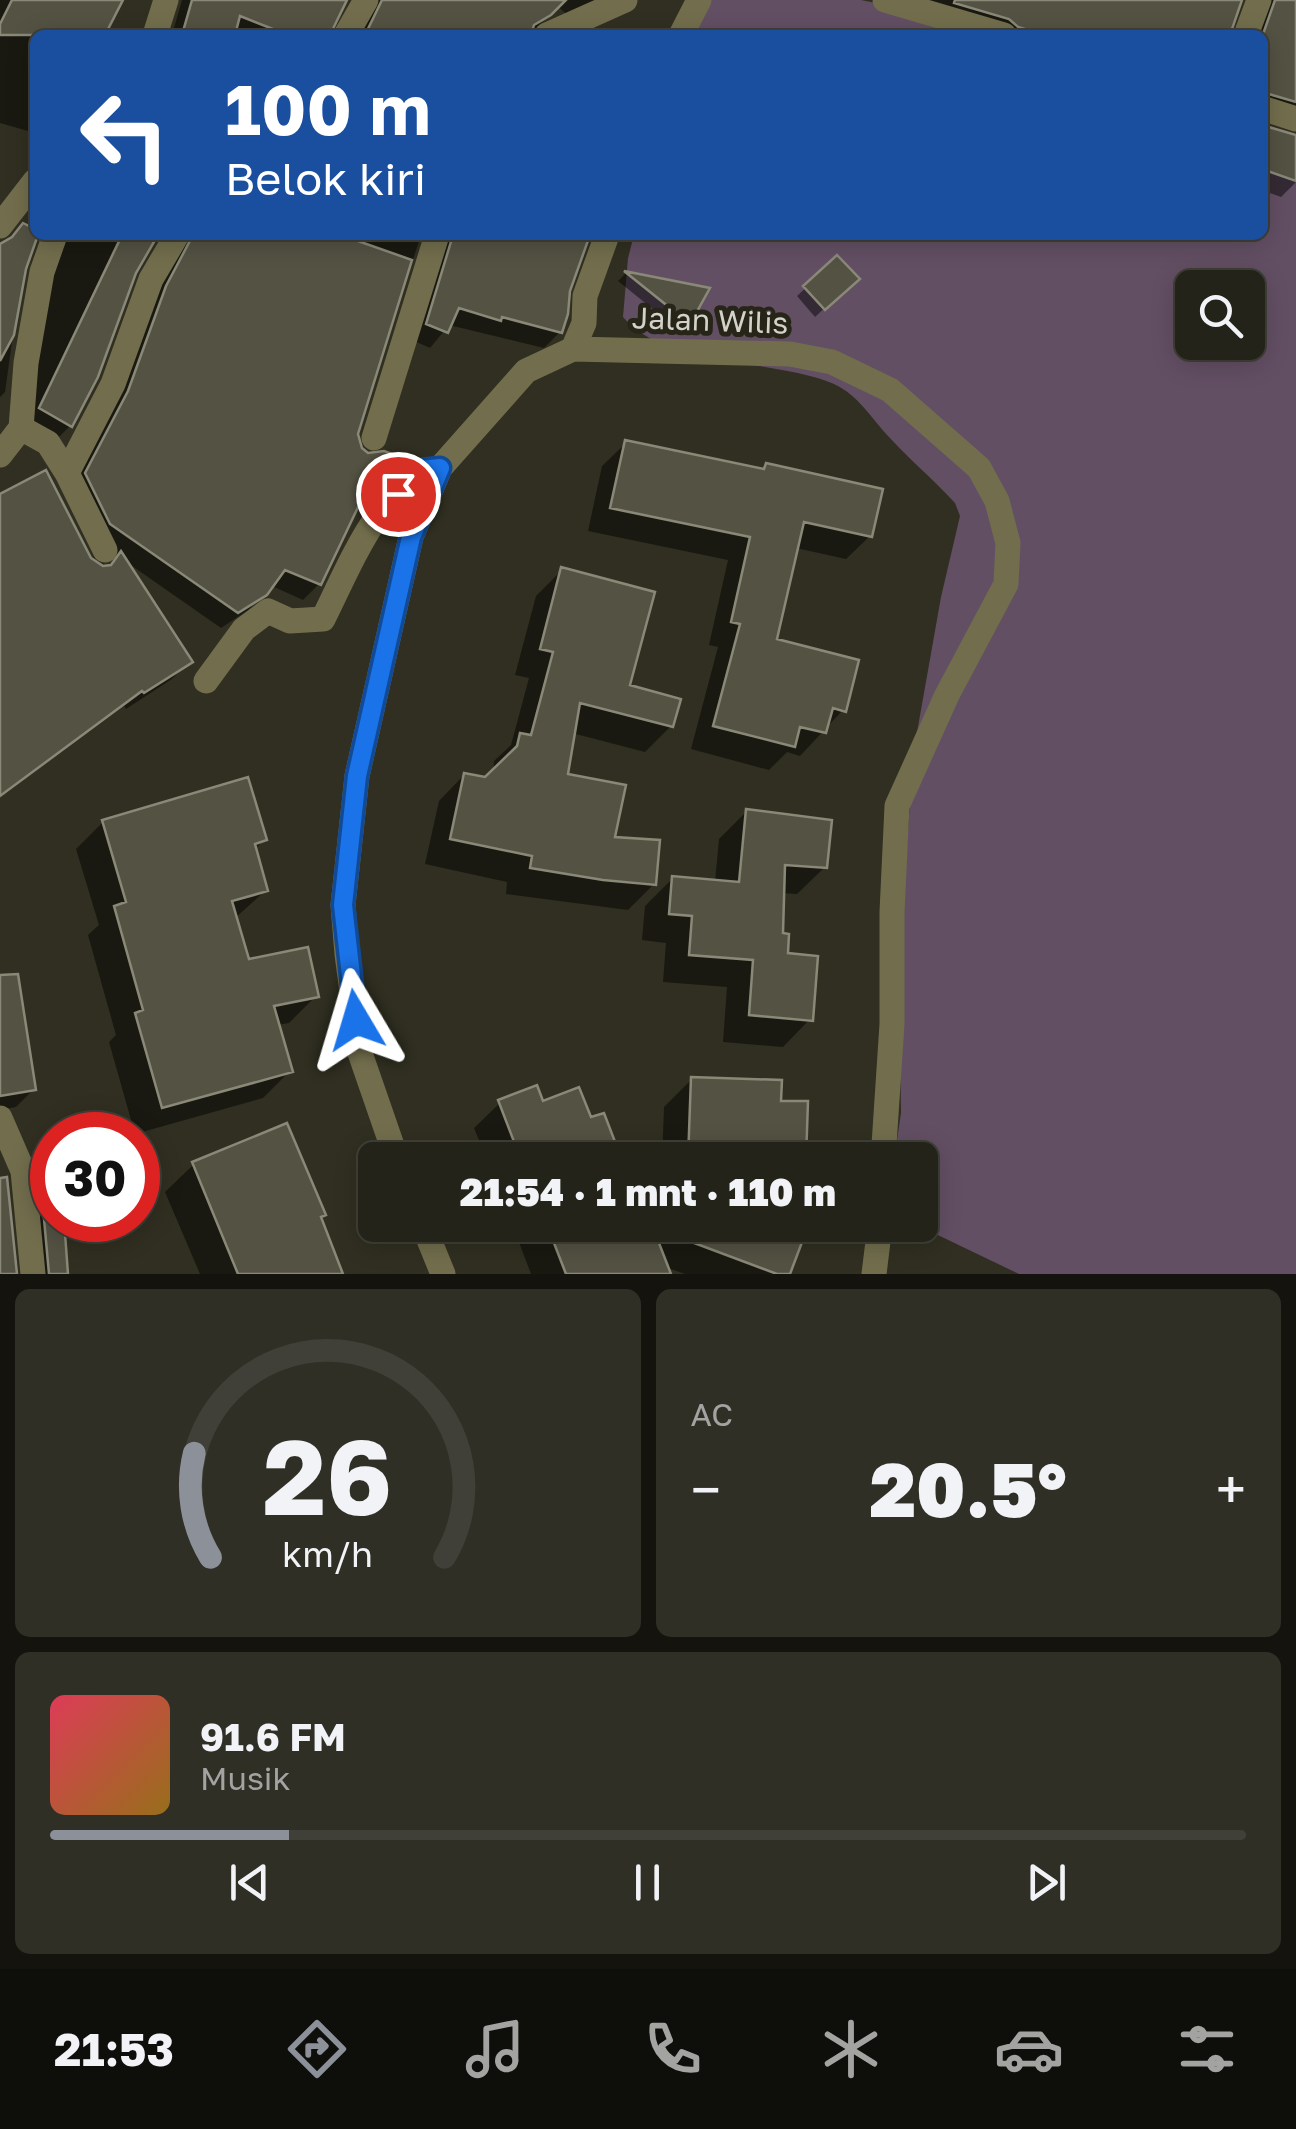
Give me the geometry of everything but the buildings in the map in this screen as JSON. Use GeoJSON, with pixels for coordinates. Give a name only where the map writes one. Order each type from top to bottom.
{"type":"FeatureCollection","features":[{"type":"Feature","properties":{"kind":"street"},"geometry":{"type":"LineString","coordinates":[[157,30],[166,0]]}},
{"type":"Feature","properties":{"kind":"street"},"geometry":{"type":"LineString","coordinates":[[349,30],[366,0]]}},
{"type":"Feature","properties":{"kind":"street"},"geometry":{"type":"LineString","coordinates":[[558,30],[625,0]]}},
{"type":"Feature","properties":{"kind":"street"},"geometry":{"type":"LineString","coordinates":[[684,30],[699,0]]}},
{"type":"Feature","properties":{"kind":"street"},"geometry":{"type":"LineString","coordinates":[[884,0],[987,30]]}},
{"type":"Feature","properties":{"kind":"street"},"geometry":{"type":"LineString","coordinates":[[1248,30],[1258,0]]}},
{"type":"Feature","properties":{"kind":"street"},"geometry":{"type":"LineString","coordinates":[[1268,110],[1296,118]]}},
{"type":"Feature","properties":{"kind":"street"},"geometry":{"type":"LineString","coordinates":[[0,226],[30,187]]}},
{"type":"Feature","properties":{"kind":"street"},"geometry":{"type":"LineString","coordinates":[[0,455],[21,428],[26,362],[42,272],[53,240]]}},
{"type":"Feature","properties":{"kind":"street"},"geometry":{"type":"LineString","coordinates":[[68,473],[113,384],[151,280],[174,240]]}},
{"type":"Feature","properties":{"kind":"street"},"geometry":{"type":"LineString","coordinates":[[374,438],[435,240]]}},
{"type":"Feature","properties":{"kind":"street"},"geometry":{"type":"LineString","coordinates":[[573,348],[584,323],[585,296],[606,240]]}},
{"type":"Feature","properties":{"kind":"street","name":"Jalan Wilis"},"geometry":{"type":"LineString","coordinates":[[391,1142],[360,1053],[347,954],[344,889],[357,776],[411,537],[440,468],[526,371],[573,348],[790,354],[832,362],[890,390],[979,468],[997,501],[1008,543],[1006,584],[947,694],[897,806],[892,1024],[884,1142]]}},
{"type":"Feature","properties":{"kind":"street"},"geometry":{"type":"LineString","coordinates":[[21,428],[48,443],[68,473],[105,550]]}},
{"type":"Feature","properties":{"kind":"street"},"geometry":{"type":"LineString","coordinates":[[206,681],[244,629],[268,611],[290,620],[323,619],[375,517],[421,470],[440,468]]}},
{"type":"Feature","properties":{"kind":"street"},"geometry":{"type":"LineString","coordinates":[[0,1118],[23,1171],[33,1274]]}},
{"type":"Feature","properties":{"kind":"street"},"geometry":{"type":"LineString","coordinates":[[430,1242],[443,1274]]}},
{"type":"Feature","properties":{"kind":"street"},"geometry":{"type":"LineString","coordinates":[[874,1274],[878,1242]]}},
{"type":"Feature","properties":{"kind":"shaded area"},"geometry":{"type":"Polygon","coordinates":[[[711,0],[861,0],[925,13],[969,30],[696,30],[711,0]]]}},
{"type":"Feature","properties":{"kind":"shaded area"},"geometry":{"type":"Polygon","coordinates":[[[1268,157],[1296,162],[1296,1274],[1019,1274],[938,1235],[938,1142],[897,1142],[901,1113],[899,969],[913,755],[941,597],[960,516],[955,503],[843,389],[810,376],[665,345],[623,317],[633,240],[1268,240],[1268,157]]]}},
{"type":"Feature","properties":{"kind":"route"},"geometry":{"type":"LineString","coordinates":[[356,1020],[343,905],[357,776],[411,537],[440,468],[421,470],[398,494]]}}]}
